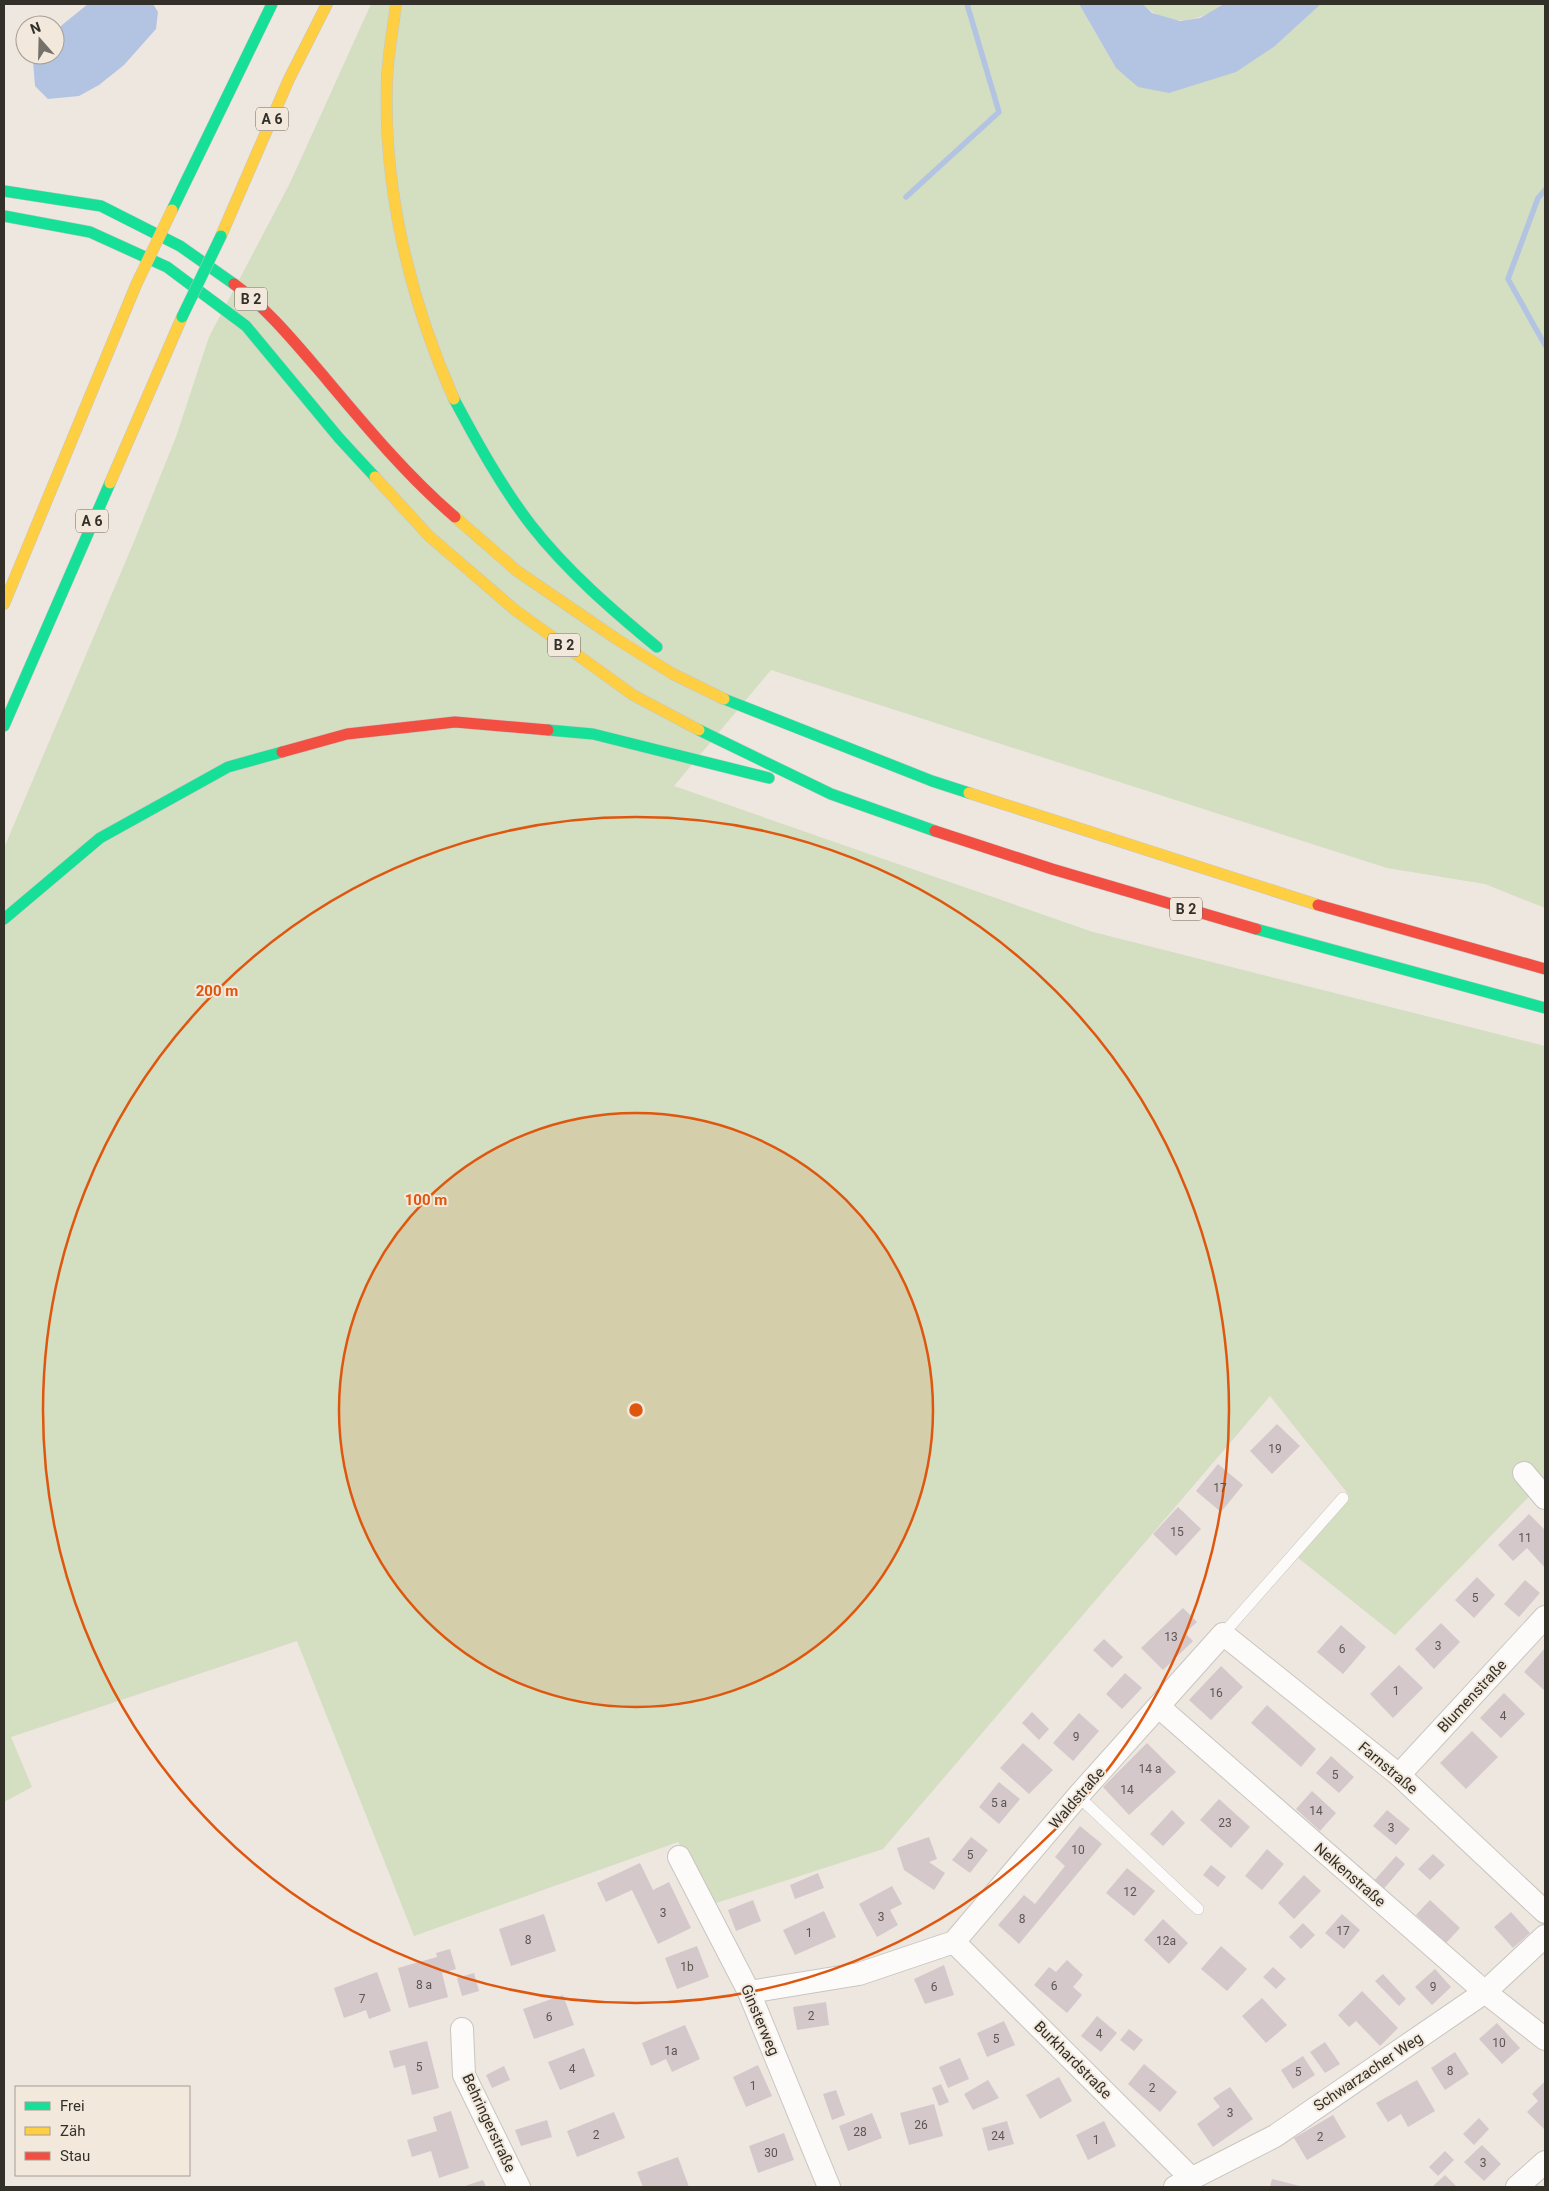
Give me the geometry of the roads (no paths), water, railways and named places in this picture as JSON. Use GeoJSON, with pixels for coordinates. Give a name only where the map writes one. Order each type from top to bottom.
{"type":"FeatureCollection","features":[{"type":"Feature","properties":{"kind":"highway"},"geometry":{"type":"LineString","coordinates":[[4,604],[45,501],[136,286],[272,4]]}},
{"type":"Feature","properties":{"kind":"highway","name":"A 6"},"geometry":{"type":"LineString","coordinates":[[4,726],[182,318],[221,236],[289,79],[327,4]]}},
{"type":"Feature","properties":{"kind":"highway"},"geometry":{"type":"LineString","coordinates":[[396,4],[387,89],[391,180],[406,262],[426,329],[447,385],[484,456],[532,526],[622,618],[662,652]]}},
{"type":"Feature","properties":{"kind":"highway","name":"B 2"},"geometry":{"type":"LineString","coordinates":[[6,190],[101,206],[180,246],[242,290],[295,343],[371,432],[435,500],[517,571],[673,674],[732,703],[932,782],[1325,908],[1545,968]]}},
{"type":"Feature","properties":{"kind":"highway","name":"B 2"},"geometry":{"type":"LineString","coordinates":[[6,216],[90,232],[167,267],[246,326],[339,438],[429,536],[515,610],[634,694],[727,745],[831,794],[910,823],[1052,869],[1319,948],[1545,1008]]}},
{"type":"Feature","properties":{"kind":"highway"},"geometry":{"type":"LineString","coordinates":[[4,579],[45,501]]}},
{"type":"Feature","properties":{"kind":"highway"},"geometry":{"type":"LineString","coordinates":[[678,663],[732,703]]}},
{"type":"Feature","properties":{"kind":"highway"},"geometry":{"type":"LineString","coordinates":[[4,919],[100,838],[228,767],[347,734],[455,722],[593,734],[831,794]]}},
{"type":"Feature","properties":{"kind":"street"},"geometry":{"type":"LineString","coordinates":[[1524,1473],[1545,1498]]}},
{"type":"Feature","properties":{"kind":"street","name":"Blumenstraße"},"geometry":{"type":"LineString","coordinates":[[1399,1775],[1545,1617]]}},
{"type":"Feature","properties":{"kind":"street","name":"Waldstraße"},"geometry":{"type":"LineString","coordinates":[[954,1942],[1078,1796],[1223,1634]]}},
{"type":"Feature","properties":{"kind":"street","name":"Farnstraße"},"geometry":{"type":"LineString","coordinates":[[1223,1634],[1399,1775],[1545,1912]]}},
{"type":"Feature","properties":{"kind":"street","name":"Nelkenstraße"},"geometry":{"type":"LineString","coordinates":[[1159,1707],[1485,1992],[1545,2039]]}},
{"type":"Feature","properties":{"kind":"street","name":"Ginsterweg"},"geometry":{"type":"LineString","coordinates":[[679,1857],[749,1992],[829,2187]]}},
{"type":"Feature","properties":{"kind":"street","name":"Schwarzacher Weg"},"geometry":{"type":"LineString","coordinates":[[1184,2183],[1276,2136],[1485,1992],[1545,1936]]}},
{"type":"Feature","properties":{"kind":"street"},"geometry":{"type":"LineString","coordinates":[[749,1992],[859,1974],[954,1942]]}},
{"type":"Feature","properties":{"kind":"street","name":"Burkhardstraße"},"geometry":{"type":"LineString","coordinates":[[954,1942],[1184,2183]]}},
{"type":"Feature","properties":{"kind":"street","name":"Behringerstraße"},"geometry":{"type":"LineString","coordinates":[[462,2029],[464,2075],[519,2187]]}},
{"type":"Feature","properties":{"kind":"street"},"geometry":{"type":"LineString","coordinates":[[1517,2187],[1545,2162]]}},
{"type":"Feature","properties":{"kind":"lane","name":"Waldstraße"},"geometry":{"type":"LineString","coordinates":[[1223,1634],[1343,1498]]}},
{"type":"Feature","properties":{"kind":"lane"},"geometry":{"type":"LineString","coordinates":[[1078,1796],[1198,1909]]}},
{"type":"Feature","properties":{"kind":"water"},"geometry":{"type":"Polygon","coordinates":[[[88,4],[153,4],[158,12],[156,29],[124,65],[99,85],[79,96],[48,99],[35,86],[33,65],[65,65],[65,23],[88,4]]]}},
{"type":"Feature","properties":{"kind":"water"},"geometry":{"type":"Polygon","coordinates":[[[1079,4],[1143,4],[1152,13],[1180,21],[1200,18],[1224,4],[1321,4],[1275,46],[1236,72],[1169,93],[1138,87],[1116,68],[1079,4]]]}},
{"type":"Feature","properties":{"kind":"waterway"},"geometry":{"type":"LineString","coordinates":[[906,197],[999,112],[967,4]]}},
{"type":"Feature","properties":{"kind":"waterway"},"geometry":{"type":"LineString","coordinates":[[1545,190],[1538,198],[1508,279],[1545,345]]}}]}
